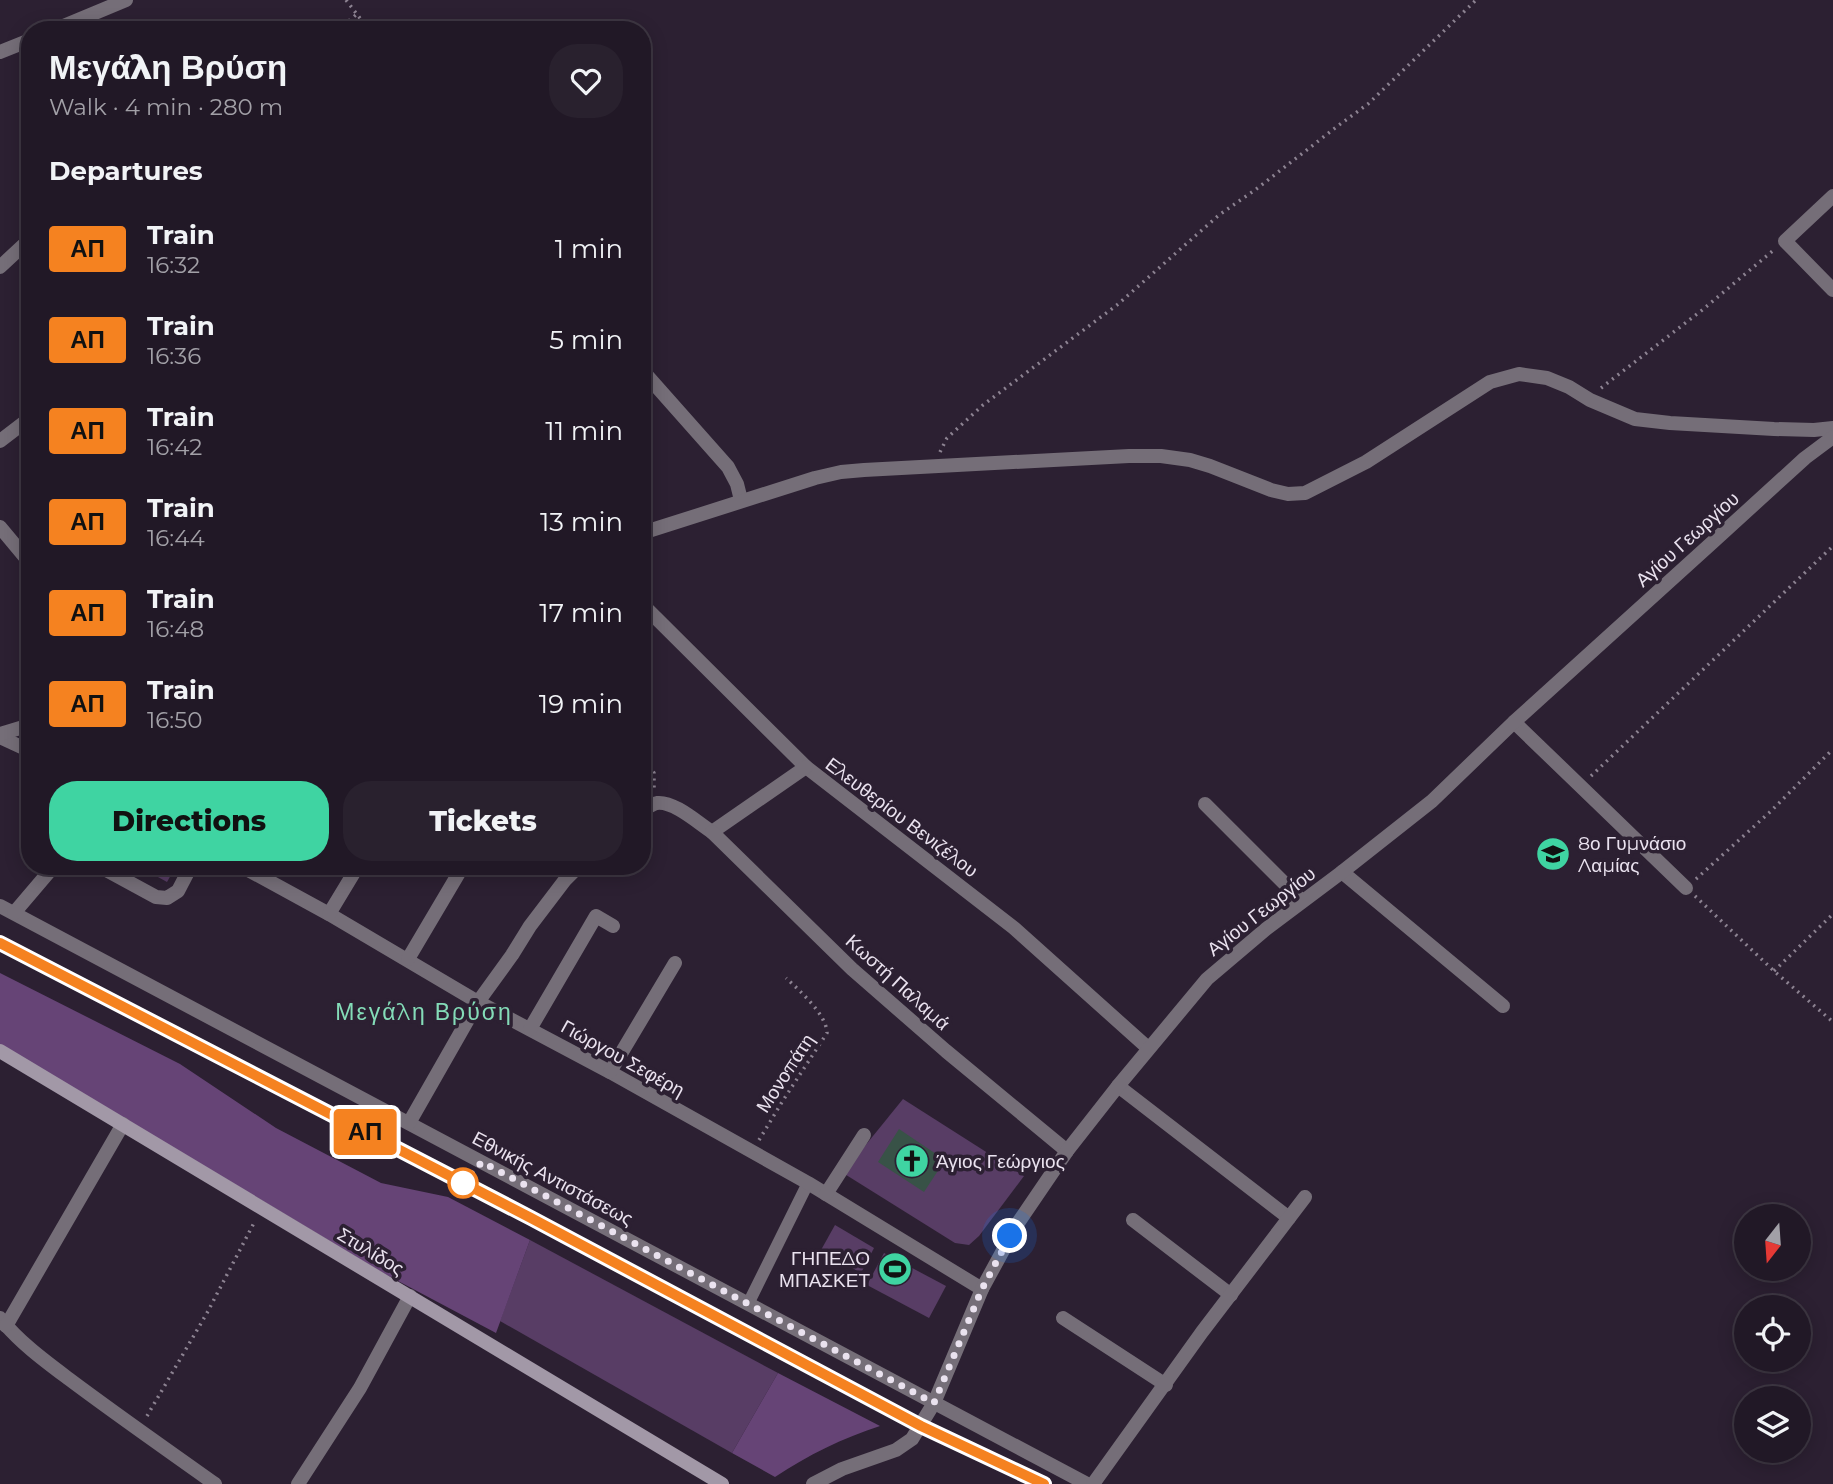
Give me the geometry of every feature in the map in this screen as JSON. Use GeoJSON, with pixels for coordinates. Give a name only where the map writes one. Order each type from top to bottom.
{"type":"FeatureCollection","features":[{"type":"Feature","properties":{"kind":"main road","name":"Στυλίδος"},"geometry":{"type":"LineString","coordinates":[[0,1051],[722,1484]]}},
{"type":"Feature","properties":{"kind":"street"},"geometry":{"type":"LineString","coordinates":[[76,21],[126,0]]}},
{"type":"Feature","properties":{"kind":"street"},"geometry":{"type":"LineString","coordinates":[[0,52],[21,44]]}},
{"type":"Feature","properties":{"kind":"street"},"geometry":{"type":"LineString","coordinates":[[1833,196],[1785,241],[1833,290]]}},
{"type":"Feature","properties":{"kind":"street"},"geometry":{"type":"LineString","coordinates":[[0,267],[21,247]]}},
{"type":"Feature","properties":{"kind":"street"},"geometry":{"type":"LineString","coordinates":[[651,530],[741,500],[841,472],[1161,456],[1210,466],[1271,490],[1288,494],[1305,493],[1366,463],[1490,382],[1519,374],[1547,378],[1635,419],[1774,429],[1833,428]]}},
{"type":"Feature","properties":{"kind":"street"},"geometry":{"type":"LineString","coordinates":[[651,380],[728,467],[737,484],[741,500]]}},
{"type":"Feature","properties":{"kind":"street"},"geometry":{"type":"LineString","coordinates":[[0,441],[21,425]]}},
{"type":"Feature","properties":{"kind":"street","name":"Αγίου Γεωργίου"},"geometry":{"type":"LineString","coordinates":[[813,1484],[842,1469],[885,1455],[906,1445],[912,1439],[934,1403],[982,1289],[1018,1223],[1067,1151],[1148,1048],[1207,979],[1302,901],[1432,801],[1514,722],[1805,458],[1833,437]]}},
{"type":"Feature","properties":{"kind":"street"},"geometry":{"type":"LineString","coordinates":[[0,527],[21,552]]}},
{"type":"Feature","properties":{"kind":"street","name":"Ελευθερίου Βενιζέλου"},"geometry":{"type":"LineString","coordinates":[[651,613],[806,768],[1014,928],[1148,1048]]}},
{"type":"Feature","properties":{"kind":"street"},"geometry":{"type":"LineString","coordinates":[[1514,722],[1686,888]]}},
{"type":"Feature","properties":{"kind":"street"},"geometry":{"type":"LineString","coordinates":[[0,736],[21,728]]}},
{"type":"Feature","properties":{"kind":"street"},"geometry":{"type":"LineString","coordinates":[[0,736],[21,746]]}},
{"type":"Feature","properties":{"kind":"street"},"geometry":{"type":"LineString","coordinates":[[712,832],[806,768]]}},
{"type":"Feature","properties":{"kind":"street","name":"Κωστή Παλαμά"},"geometry":{"type":"LineString","coordinates":[[651,806],[666,804],[712,832],[852,969],[1067,1151]]}},
{"type":"Feature","properties":{"kind":"street"},"geometry":{"type":"LineString","coordinates":[[1205,804],[1302,901]]}},
{"type":"Feature","properties":{"kind":"street"},"geometry":{"type":"LineString","coordinates":[[1342,872],[1503,1006]]}},
{"type":"Feature","properties":{"kind":"street"},"geometry":{"type":"LineString","coordinates":[[15,913],[47,875]]}},
{"type":"Feature","properties":{"kind":"street"},"geometry":{"type":"LineString","coordinates":[[116,875],[156,897],[167,898],[178,891],[186,875]]}},
{"type":"Feature","properties":{"kind":"street","name":"Γιώργου Σεφέρη"},"geometry":{"type":"LineString","coordinates":[[260,875],[478,1002],[610,1072],[808,1183],[982,1289]]}},
{"type":"Feature","properties":{"kind":"street"},"geometry":{"type":"LineString","coordinates":[[329,914],[353,875]]}},
{"type":"Feature","properties":{"kind":"street"},"geometry":{"type":"LineString","coordinates":[[408,960],[458,875]]}},
{"type":"Feature","properties":{"kind":"street"},"geometry":{"type":"LineString","coordinates":[[409,1123],[478,1002],[530,926],[570,875]]}},
{"type":"Feature","properties":{"kind":"street","name":"Εθνικής Αντιστάσεως"},"geometry":{"type":"LineString","coordinates":[[0,906],[1087,1484]]}},
{"type":"Feature","properties":{"kind":"street"},"geometry":{"type":"LineString","coordinates":[[530,1029],[596,916],[613,926]]}},
{"type":"Feature","properties":{"kind":"street"},"geometry":{"type":"LineString","coordinates":[[610,1072],[676,963]]}},
{"type":"Feature","properties":{"kind":"street"},"geometry":{"type":"LineString","coordinates":[[1118,1086],[1289,1218]]}},
{"type":"Feature","properties":{"kind":"street"},"geometry":{"type":"LineString","coordinates":[[123,1124],[3,1322],[42,1358],[215,1484]]}},
{"type":"Feature","properties":{"kind":"street"},"geometry":{"type":"LineString","coordinates":[[826,1194],[864,1135]]}},
{"type":"Feature","properties":{"kind":"street"},"geometry":{"type":"LineString","coordinates":[[748,1304],[808,1183]]}},
{"type":"Feature","properties":{"kind":"street"},"geometry":{"type":"LineString","coordinates":[[1093,1484],[1305,1197]]}},
{"type":"Feature","properties":{"kind":"street"},"geometry":{"type":"LineString","coordinates":[[1133,1220],[1231,1295]]}},
{"type":"Feature","properties":{"kind":"street"},"geometry":{"type":"LineString","coordinates":[[298,1484],[360,1388],[410,1296]]}},
{"type":"Feature","properties":{"kind":"street"},"geometry":{"type":"LineString","coordinates":[[1063,1318],[1166,1385]]}},
{"type":"Feature","properties":{"kind":"path"},"geometry":{"type":"LineString","coordinates":[[346,0],[362,21]]}},
{"type":"Feature","properties":{"kind":"path"},"geometry":{"type":"LineString","coordinates":[[933,467],[947,438],[983,405],[1117,305],[1219,215],[1368,104],[1476,0]]}},
{"type":"Feature","properties":{"kind":"path"},"geometry":{"type":"LineString","coordinates":[[349,21],[357,14]]}},
{"type":"Feature","properties":{"kind":"path"},"geometry":{"type":"LineString","coordinates":[[1590,400],[1605,384],[1701,311],[1785,241]]}},
{"type":"Feature","properties":{"kind":"path"},"geometry":{"type":"LineString","coordinates":[[1580,786],[1833,546]]}},
{"type":"Feature","properties":{"kind":"path"},"geometry":{"type":"LineString","coordinates":[[1833,749],[1771,811],[1686,888],[1833,1022]]}},
{"type":"Feature","properties":{"kind":"path"},"geometry":{"type":"LineString","coordinates":[[651,768],[654,773],[651,790]]}},
{"type":"Feature","properties":{"kind":"path"},"geometry":{"type":"LineString","coordinates":[[1774,971],[1833,914]]}},
{"type":"Feature","properties":{"kind":"path","name":"Μονοπάτη"},"geometry":{"type":"LineString","coordinates":[[752,1152],[827,1033],[824,1020],[786,978]]}},
{"type":"Feature","properties":{"kind":"path"},"geometry":{"type":"LineString","coordinates":[[139,1430],[207,1313],[262,1207]]}},
{"type":"Feature","properties":{"kind":"shaded area"},"geometry":{"type":"Polygon","coordinates":[[[154,875],[171,875],[167,882],[154,875]]]}},
{"type":"Feature","properties":{"kind":"shaded area"},"geometry":{"type":"Polygon","coordinates":[[[0,973],[180,1064],[276,1128],[381,1183],[448,1197],[530,1240],[496,1333],[383,1273],[0,1044],[0,973]]]}},
{"type":"Feature","properties":{"kind":"shaded area"},"geometry":{"type":"Polygon","coordinates":[[[903,1099],[1024,1176],[979,1236],[969,1245],[955,1243],[843,1173],[903,1099]]]}},
{"type":"Feature","properties":{"kind":"shaded area"},"geometry":{"type":"Polygon","coordinates":[[[835,1225],[874,1248],[861,1273],[821,1250],[835,1225]]]}},
{"type":"Feature","properties":{"kind":"shaded area"},"geometry":{"type":"Polygon","coordinates":[[[530,1240],[778,1373],[732,1453],[500,1321],[530,1240]]]}},
{"type":"Feature","properties":{"kind":"shaded area","name":"ΓΗΠΕΔΟ ΜΠΑΣΚΕΤ"},"geometry":{"type":"Polygon","coordinates":[[[884,1253],[946,1286],[929,1318],[867,1285],[884,1253]]]}},
{"type":"Feature","properties":{"kind":"shaded area"},"geometry":{"type":"Polygon","coordinates":[[[778,1373],[880,1426],[826,1448],[775,1477],[732,1453],[778,1373]]]}},
{"type":"Feature","properties":{"kind":"building","name":"Άγιος Γεώργιος"},"geometry":{"type":"Polygon","coordinates":[[[899,1129],[945,1160],[924,1192],[878,1162],[899,1129]]]}},
{"type":"Feature","properties":{"kind":"railway"},"geometry":{"type":"LineString","coordinates":[[0,943],[531,1218],[921,1425],[1044,1484]]}},
{"type":"Feature","properties":{"kind":"train","name":"ΑΠ"},"geometry":{"type":"LineString","coordinates":[[0,943],[531,1218],[921,1426],[1044,1484]]}},
{"type":"Feature","properties":{"kind":"place","name":"8ο Γυμνάσιο Λαμίας"},"geometry":{"type":"Point","coordinates":[1553,854]}},
{"type":"Feature","properties":{"kind":"place","name":"Άγιος Γεώργιος"},"geometry":{"type":"Point","coordinates":[912,1161]}},
{"type":"Feature","properties":{"kind":"place","name":"ΓΗΠΕΔΟ ΜΠΑΣΚΕΤ"},"geometry":{"type":"Point","coordinates":[895,1269]}},
{"type":"Feature","properties":{"kind":"district","name":"Μεγάλη Βρύση"},"geometry":{"type":"Point","coordinates":[424,1012]}},
{"type":"Feature","properties":{"kind":"route"},"geometry":{"type":"LineString","coordinates":[[463,1183],[482,1162],[934,1403],[982,1289],[1010,1236]]}}]}
